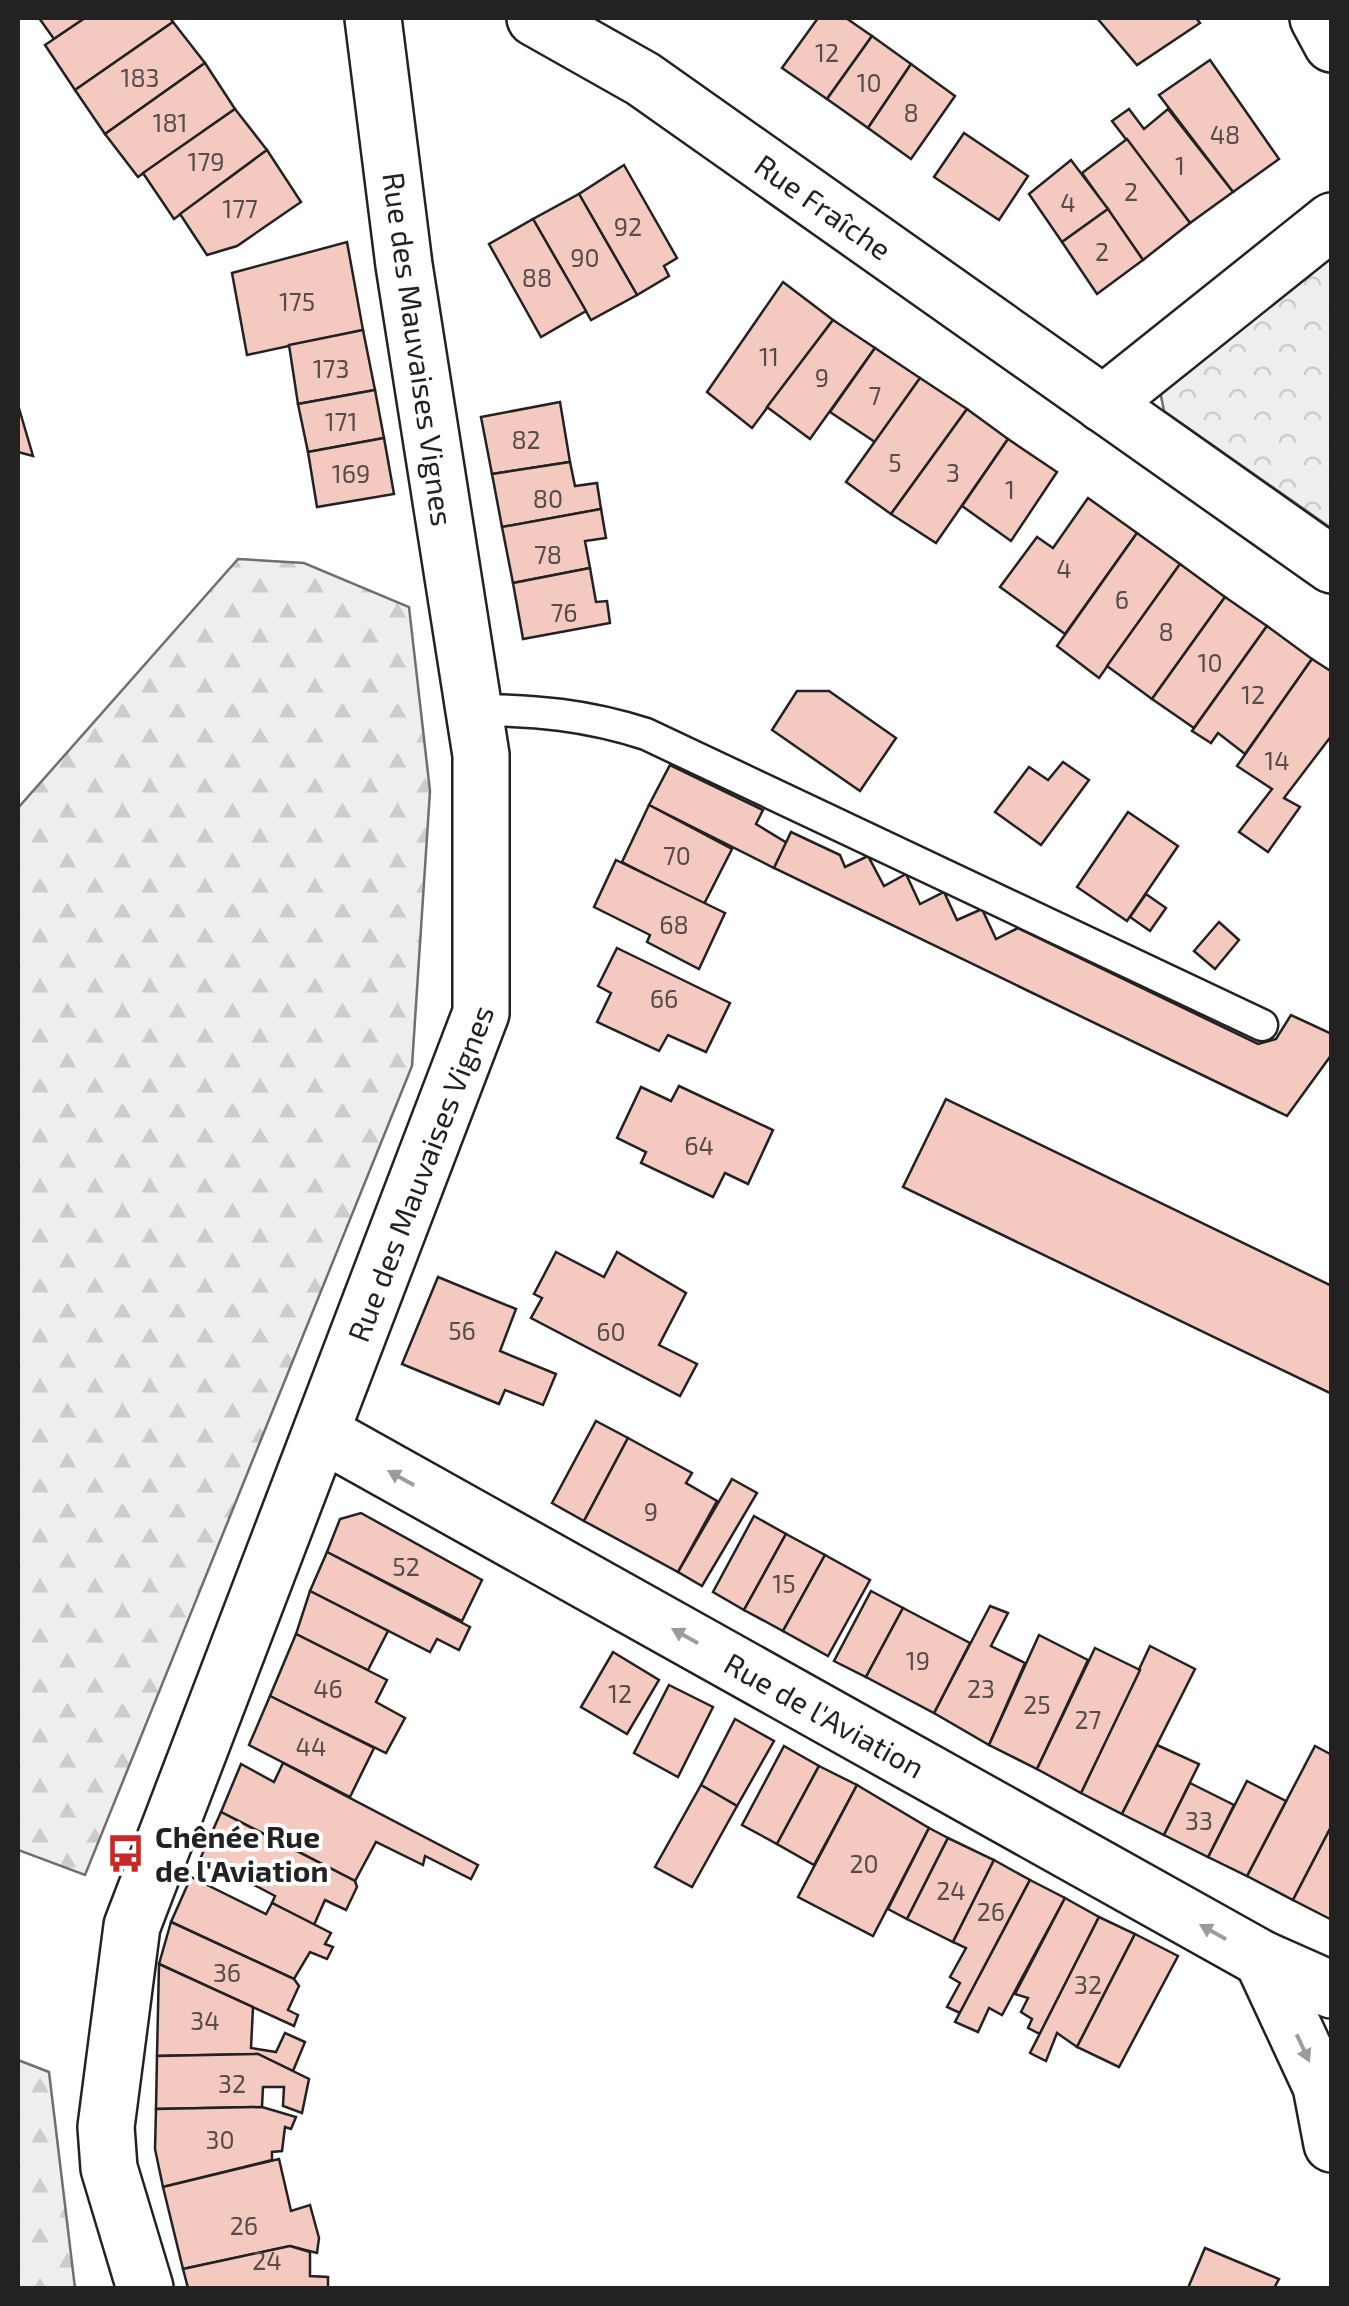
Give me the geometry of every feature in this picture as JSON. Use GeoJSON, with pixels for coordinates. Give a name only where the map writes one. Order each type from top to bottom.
{"type":"FeatureCollection","features":[{"type":"Feature","properties":{"kind":"street","name":"Rue des Mauvaises Vignes"},"geometry":{"type":"LineString","coordinates":[[145,2288],[109,2168],[106,2127],[132,1926],[482,1013],[481,755],[404,264],[373,18]]}},
{"type":"Feature","properties":{"kind":"street","name":"Rue Fraîche"},"geometry":{"type":"LineString","coordinates":[[535,18],[643,79],[1332,564]]}},
{"type":"Feature","properties":{"kind":"street"},"geometry":{"type":"LineString","coordinates":[[1318,18],[1332,44]]}},
{"type":"Feature","properties":{"kind":"street"},"geometry":{"type":"LineString","coordinates":[[1103,404],[1332,221]]}},
{"type":"Feature","properties":{"kind":"street","name":"Rue de l'Aviation"},"geometry":{"type":"LineString","coordinates":[[323,1434],[1262,1960],[1332,1990]]}},
{"type":"Feature","properties":{"kind":"street"},"geometry":{"type":"LineString","coordinates":[[1262,1960],[1321,2086],[1332,2144]]}},
{"type":"Feature","properties":{"kind":"lane"},"geometry":{"type":"LineString","coordinates":[[473,710],[540,710],[591,716],[646,734],[1262,1025]]}},
{"type":"Feature","properties":{"kind":"green space"},"geometry":{"type":"Polygon","coordinates":[[[1331,254],[1331,528],[1164,411],[1159,386],[1331,254]]]}},
{"type":"Feature","properties":{"kind":"green space"},"geometry":{"type":"Polygon","coordinates":[[[238,559],[304,563],[409,607],[430,791],[412,1066],[85,1875],[18,1850],[18,808],[238,559]]]}},
{"type":"Feature","properties":{"kind":"green space"},"geometry":{"type":"Polygon","coordinates":[[[18,2060],[49,2072],[75,2288],[18,2288],[18,2060]]]}},
{"type":"Feature","properties":{"kind":"building"},"geometry":{"type":"Polygon","coordinates":[[[39,18],[85,18],[54,39],[39,18]]]}},
{"type":"Feature","properties":{"kind":"building"},"geometry":{"type":"Polygon","coordinates":[[[85,18],[170,18],[173,22],[75,90],[45,45],[85,18]]]}},
{"type":"Feature","properties":{"kind":"building"},"geometry":{"type":"Polygon","coordinates":[[[818,18],[846,18],[872,36],[827,99],[782,68],[818,18]]]}},
{"type":"Feature","properties":{"kind":"building"},"geometry":{"type":"Polygon","coordinates":[[[1097,18],[1196,18],[1200,23],[1137,65],[1097,18]]]}},
{"type":"Feature","properties":{"kind":"building"},"geometry":{"type":"Polygon","coordinates":[[[173,22],[205,63],[105,134],[75,90],[173,22]]]}},
{"type":"Feature","properties":{"kind":"building"},"geometry":{"type":"Polygon","coordinates":[[[872,36],[911,64],[868,128],[827,99],[872,36]]]}},
{"type":"Feature","properties":{"kind":"building"},"geometry":{"type":"Polygon","coordinates":[[[1210,60],[1279,159],[1233,192],[1159,95],[1210,60]]]}},
{"type":"Feature","properties":{"kind":"building"},"geometry":{"type":"Polygon","coordinates":[[[205,63],[235,109],[138,177],[105,134],[205,63]]]}},
{"type":"Feature","properties":{"kind":"building"},"geometry":{"type":"Polygon","coordinates":[[[911,64],[955,96],[911,159],[868,128],[911,64]]]}},
{"type":"Feature","properties":{"kind":"building"},"geometry":{"type":"Polygon","coordinates":[[[235,109],[267,150],[174,219],[143,173],[235,109]]]}},
{"type":"Feature","properties":{"kind":"building"},"geometry":{"type":"Polygon","coordinates":[[[1129,109],[1144,129],[1168,109],[1233,192],[1190,223],[1112,121],[1129,109]]]}},
{"type":"Feature","properties":{"kind":"building"},"geometry":{"type":"Polygon","coordinates":[[[964,133],[1028,176],[999,220],[934,177],[964,133]]]}},
{"type":"Feature","properties":{"kind":"building"},"geometry":{"type":"Polygon","coordinates":[[[1127,139],[1190,223],[1143,260],[1082,173],[1127,139]]]}},
{"type":"Feature","properties":{"kind":"building"},"geometry":{"type":"Polygon","coordinates":[[[267,150],[301,202],[237,246],[207,255],[180,214],[267,150]]]}},
{"type":"Feature","properties":{"kind":"building"},"geometry":{"type":"Polygon","coordinates":[[[1071,160],[1108,209],[1062,242],[1029,194],[1071,160]]]}},
{"type":"Feature","properties":{"kind":"building"},"geometry":{"type":"Polygon","coordinates":[[[624,165],[677,258],[664,266],[669,276],[637,295],[579,194],[624,165]]]}},
{"type":"Feature","properties":{"kind":"building"},"geometry":{"type":"Polygon","coordinates":[[[579,194],[637,295],[591,320],[533,219],[579,194]]]}},
{"type":"Feature","properties":{"kind":"building"},"geometry":{"type":"Polygon","coordinates":[[[1108,209],[1143,260],[1097,294],[1062,242],[1108,209]]]}},
{"type":"Feature","properties":{"kind":"building"},"geometry":{"type":"Polygon","coordinates":[[[533,219],[586,311],[541,337],[489,244],[533,219]]]}},
{"type":"Feature","properties":{"kind":"building"},"geometry":{"type":"Polygon","coordinates":[[[347,242],[363,330],[247,355],[232,273],[347,242]]]}},
{"type":"Feature","properties":{"kind":"building"},"geometry":{"type":"Polygon","coordinates":[[[783,282],[833,320],[752,428],[707,392],[783,282]]]}},
{"type":"Feature","properties":{"kind":"building"},"geometry":{"type":"Polygon","coordinates":[[[833,320],[875,348],[810,439],[767,407],[833,320]]]}},
{"type":"Feature","properties":{"kind":"building"},"geometry":{"type":"Polygon","coordinates":[[[363,330],[375,390],[298,404],[289,345],[363,330]]]}},
{"type":"Feature","properties":{"kind":"building"},"geometry":{"type":"Polygon","coordinates":[[[875,348],[920,378],[875,442],[830,412],[875,348]]]}},
{"type":"Feature","properties":{"kind":"building"},"geometry":{"type":"Polygon","coordinates":[[[920,378],[967,409],[891,514],[846,482],[920,378]]]}},
{"type":"Feature","properties":{"kind":"building"},"geometry":{"type":"Polygon","coordinates":[[[375,390],[384,438],[308,452],[298,404],[375,390]]]}},
{"type":"Feature","properties":{"kind":"building"},"geometry":{"type":"Polygon","coordinates":[[[560,402],[570,462],[492,474],[481,417],[560,402]]]}},
{"type":"Feature","properties":{"kind":"building"},"geometry":{"type":"Polygon","coordinates":[[[18,405],[33,456],[18,452],[18,405]]]}},
{"type":"Feature","properties":{"kind":"building"},"geometry":{"type":"Polygon","coordinates":[[[967,409],[1008,439],[936,543],[891,514],[967,409]]]}},
{"type":"Feature","properties":{"kind":"building"},"geometry":{"type":"Polygon","coordinates":[[[384,438],[394,494],[317,507],[308,452],[384,438]]]}},
{"type":"Feature","properties":{"kind":"building"},"geometry":{"type":"Polygon","coordinates":[[[1008,439],[1057,472],[1011,541],[962,506],[1008,439]]]}},
{"type":"Feature","properties":{"kind":"building"},"geometry":{"type":"Polygon","coordinates":[[[570,462],[575,486],[597,483],[601,509],[502,527],[492,474],[570,462]]]}},
{"type":"Feature","properties":{"kind":"building"},"geometry":{"type":"Polygon","coordinates":[[[1088,498],[1137,533],[1065,634],[1000,587],[1037,537],[1053,548],[1088,498]]]}},
{"type":"Feature","properties":{"kind":"building"},"geometry":{"type":"Polygon","coordinates":[[[601,509],[606,538],[585,541],[590,568],[513,583],[502,527],[601,509]]]}},
{"type":"Feature","properties":{"kind":"building"},"geometry":{"type":"Polygon","coordinates":[[[1137,533],[1180,564],[1099,678],[1057,646],[1137,533]]]}},
{"type":"Feature","properties":{"kind":"building"},"geometry":{"type":"Polygon","coordinates":[[[1180,564],[1225,597],[1152,699],[1107,666],[1180,564]]]}},
{"type":"Feature","properties":{"kind":"building"},"geometry":{"type":"Polygon","coordinates":[[[590,568],[596,602],[607,601],[610,623],[523,639],[513,583],[590,568]]]}},
{"type":"Feature","properties":{"kind":"building"},"geometry":{"type":"Polygon","coordinates":[[[1225,597],[1267,626],[1194,728],[1152,699],[1225,597]]]}},
{"type":"Feature","properties":{"kind":"building"},"geometry":{"type":"Polygon","coordinates":[[[1267,626],[1312,659],[1245,754],[1218,733],[1211,743],[1192,731],[1267,626]]]}},
{"type":"Feature","properties":{"kind":"building"},"geometry":{"type":"Polygon","coordinates":[[[1312,659],[1332,672],[1332,735],[1284,798],[1300,807],[1268,852],[1239,832],[1272,789],[1237,766],[1312,659]]]}},
{"type":"Feature","properties":{"kind":"building"},"geometry":{"type":"Polygon","coordinates":[[[797,691],[829,691],[896,738],[860,791],[772,730],[797,691]]]}},
{"type":"Feature","properties":{"kind":"building"},"geometry":{"type":"Polygon","coordinates":[[[1063,762],[1089,780],[1041,845],[995,812],[1029,767],[1048,780],[1063,762]]]}},
{"type":"Feature","properties":{"kind":"building"},"geometry":{"type":"Polygon","coordinates":[[[670,765],[763,810],[756,824],[787,843],[774,868],[649,805],[670,765]]]}},
{"type":"Feature","properties":{"kind":"building"},"geometry":{"type":"Polygon","coordinates":[[[649,805],[732,849],[704,904],[622,862],[649,805]]]}},
{"type":"Feature","properties":{"kind":"building"},"geometry":{"type":"Polygon","coordinates":[[[1128,812],[1178,846],[1127,921],[1077,887],[1128,812]]]}},
{"type":"Feature","properties":{"kind":"building"},"geometry":{"type":"Polygon","coordinates":[[[791,832],[840,855],[845,867],[868,856],[884,886],[906,874],[920,904],[944,892],[957,920],[982,909],[996,939],[1018,928],[1258,1044],[1276,1039],[1291,1015],[1332,1034],[1332,1054],[1287,1116],[774,868],[791,832]]]}},
{"type":"Feature","properties":{"kind":"building"},"geometry":{"type":"Polygon","coordinates":[[[616,860],[725,913],[699,969],[647,942],[650,935],[594,907],[616,860]]]}},
{"type":"Feature","properties":{"kind":"building"},"geometry":{"type":"Polygon","coordinates":[[[1146,894],[1166,908],[1150,931],[1130,917],[1146,894]]]}},
{"type":"Feature","properties":{"kind":"building"},"geometry":{"type":"Polygon","coordinates":[[[1219,922],[1239,940],[1215,969],[1194,951],[1219,922]]]}},
{"type":"Feature","properties":{"kind":"building"},"geometry":{"type":"Polygon","coordinates":[[[617,948],[730,1003],[706,1052],[668,1035],[659,1051],[597,1022],[611,993],[598,986],[617,948]]]}},
{"type":"Feature","properties":{"kind":"building"},"geometry":{"type":"Polygon","coordinates":[[[679,1086],[773,1130],[748,1184],[725,1173],[713,1197],[641,1163],[646,1152],[617,1138],[641,1087],[671,1101],[679,1086]]]}},
{"type":"Feature","properties":{"kind":"building"},"geometry":{"type":"Polygon","coordinates":[[[946,1099],[1332,1286],[1332,1394],[903,1187],[946,1099]]]}},
{"type":"Feature","properties":{"kind":"building"},"geometry":{"type":"Polygon","coordinates":[[[556,1252],[604,1277],[617,1252],[686,1293],[659,1345],[697,1364],[680,1396],[531,1318],[542,1298],[534,1294],[556,1252]]]}},
{"type":"Feature","properties":{"kind":"building"},"geometry":{"type":"Polygon","coordinates":[[[438,1277],[516,1309],[500,1351],[556,1374],[543,1405],[505,1390],[499,1404],[402,1364],[438,1277]]]}},
{"type":"Feature","properties":{"kind":"building"},"geometry":{"type":"Polygon","coordinates":[[[596,1421],[628,1438],[584,1521],[552,1503],[596,1421]]]}},
{"type":"Feature","properties":{"kind":"building"},"geometry":{"type":"Polygon","coordinates":[[[628,1438],[692,1473],[686,1483],[717,1501],[678,1572],[584,1521],[628,1438]]]}},
{"type":"Feature","properties":{"kind":"building"},"geometry":{"type":"Polygon","coordinates":[[[732,1479],[757,1493],[702,1586],[678,1572],[732,1479]]]}},
{"type":"Feature","properties":{"kind":"building"},"geometry":{"type":"Polygon","coordinates":[[[361,1513],[482,1580],[462,1621],[327,1552],[340,1519],[361,1513]]]}},
{"type":"Feature","properties":{"kind":"building"},"geometry":{"type":"Polygon","coordinates":[[[754,1516],[786,1534],[744,1610],[713,1592],[754,1516]]]}},
{"type":"Feature","properties":{"kind":"building"},"geometry":{"type":"Polygon","coordinates":[[[786,1534],[825,1555],[783,1631],[744,1610],[786,1534]]]}},
{"type":"Feature","properties":{"kind":"building"},"geometry":{"type":"Polygon","coordinates":[[[327,1552],[470,1627],[459,1650],[437,1639],[430,1652],[310,1591],[327,1552]]]}},
{"type":"Feature","properties":{"kind":"building"},"geometry":{"type":"Polygon","coordinates":[[[825,1555],[870,1580],[828,1656],[783,1631],[825,1555]]]}},
{"type":"Feature","properties":{"kind":"building"},"geometry":{"type":"Polygon","coordinates":[[[310,1591],[388,1631],[368,1670],[296,1634],[310,1591]]]}},
{"type":"Feature","properties":{"kind":"building"},"geometry":{"type":"Polygon","coordinates":[[[871,1591],[903,1608],[866,1677],[834,1661],[871,1591]]]}},
{"type":"Feature","properties":{"kind":"building"},"geometry":{"type":"Polygon","coordinates":[[[990,1606],[1008,1613],[991,1646],[1025,1663],[989,1745],[934,1713],[990,1606]]]}},
{"type":"Feature","properties":{"kind":"building"},"geometry":{"type":"Polygon","coordinates":[[[903,1608],[970,1643],[934,1713],[866,1677],[903,1608]]]}},
{"type":"Feature","properties":{"kind":"building"},"geometry":{"type":"Polygon","coordinates":[[[296,1634],[387,1680],[376,1702],[405,1718],[386,1753],[270,1696],[296,1634]]]}},
{"type":"Feature","properties":{"kind":"building"},"geometry":{"type":"Polygon","coordinates":[[[1039,1635],[1088,1660],[1037,1769],[989,1745],[1039,1635]]]}},
{"type":"Feature","properties":{"kind":"building"},"geometry":{"type":"Polygon","coordinates":[[[1150,1646],[1195,1669],[1122,1814],[1081,1793],[1150,1646]]]}},
{"type":"Feature","properties":{"kind":"building"},"geometry":{"type":"Polygon","coordinates":[[[1095,1648],[1140,1670],[1081,1793],[1037,1769],[1095,1648]]]}},
{"type":"Feature","properties":{"kind":"building"},"geometry":{"type":"Polygon","coordinates":[[[613,1652],[659,1680],[627,1734],[581,1707],[613,1652]]]}},
{"type":"Feature","properties":{"kind":"building"},"geometry":{"type":"Polygon","coordinates":[[[669,1685],[713,1707],[678,1777],[634,1753],[669,1685]]]}},
{"type":"Feature","properties":{"kind":"building"},"geometry":{"type":"Polygon","coordinates":[[[270,1696],[374,1748],[350,1797],[249,1745],[270,1696]]]}},
{"type":"Feature","properties":{"kind":"building"},"geometry":{"type":"Polygon","coordinates":[[[735,1719],[774,1741],[737,1806],[701,1785],[735,1719]]]}},
{"type":"Feature","properties":{"kind":"building"},"geometry":{"type":"Polygon","coordinates":[[[1157,1745],[1199,1764],[1164,1835],[1122,1814],[1157,1745]]]}},
{"type":"Feature","properties":{"kind":"building"},"geometry":{"type":"Polygon","coordinates":[[[784,1746],[819,1766],[777,1844],[742,1825],[784,1746]]]}},
{"type":"Feature","properties":{"kind":"building"},"geometry":{"type":"Polygon","coordinates":[[[1315,1746],[1332,1755],[1332,1825],[1293,1900],[1247,1876],[1315,1746]]]}},
{"type":"Feature","properties":{"kind":"building"},"geometry":{"type":"Polygon","coordinates":[[[283,1763],[478,1865],[471,1879],[425,1856],[423,1865],[376,1842],[355,1881],[221,1812],[241,1764],[274,1782],[283,1763]]]}},
{"type":"Feature","properties":{"kind":"building"},"geometry":{"type":"Polygon","coordinates":[[[819,1766],[857,1785],[814,1865],[777,1844],[819,1766]]]}},
{"type":"Feature","properties":{"kind":"building"},"geometry":{"type":"Polygon","coordinates":[[[1247,1781],[1286,1801],[1247,1876],[1208,1857],[1247,1781]]]}},
{"type":"Feature","properties":{"kind":"building"},"geometry":{"type":"Polygon","coordinates":[[[1190,1783],[1234,1805],[1208,1857],[1164,1835],[1190,1783]]]}},
{"type":"Feature","properties":{"kind":"building"},"geometry":{"type":"Polygon","coordinates":[[[701,1785],[737,1806],[692,1887],[655,1867],[701,1785]]]}},
{"type":"Feature","properties":{"kind":"building"},"geometry":{"type":"Polygon","coordinates":[[[857,1785],[929,1828],[873,1936],[798,1897],[857,1785]]]}},
{"type":"Feature","properties":{"kind":"building"},"geometry":{"type":"Polygon","coordinates":[[[221,1812],[355,1881],[357,1887],[346,1910],[325,1900],[314,1925],[272,1903],[275,1896],[201,1857],[221,1812]]]}},
{"type":"Feature","properties":{"kind":"building"},"geometry":{"type":"Polygon","coordinates":[[[1332,1825],[1332,1920],[1293,1900],[1332,1825]]]}},
{"type":"Feature","properties":{"kind":"building"},"geometry":{"type":"Polygon","coordinates":[[[929,1828],[948,1838],[907,1919],[888,1909],[929,1828]]]}},
{"type":"Feature","properties":{"kind":"building"},"geometry":{"type":"Polygon","coordinates":[[[948,1838],[994,1860],[953,1942],[907,1919],[948,1838]]]}},
{"type":"Feature","properties":{"kind":"building"},"geometry":{"type":"Polygon","coordinates":[[[994,1860],[1030,1880],[960,2013],[947,2007],[960,1983],[950,1977],[966,1948],[953,1942],[994,1860]]]}},
{"type":"Feature","properties":{"kind":"building"},"geometry":{"type":"Polygon","coordinates":[[[191,1877],[266,1914],[272,1903],[331,1933],[325,1944],[333,1947],[327,1959],[310,1952],[294,1979],[171,1922],[191,1877]]]}},
{"type":"Feature","properties":{"kind":"building"},"geometry":{"type":"Polygon","coordinates":[[[1030,1880],[1065,1898],[1002,2015],[989,2008],[978,2032],[955,2022],[1030,1880]]]}},
{"type":"Feature","properties":{"kind":"building"},"geometry":{"type":"Polygon","coordinates":[[[1065,1898],[1099,1917],[1040,2034],[1028,2028],[1032,2019],[1021,2012],[1028,1998],[1015,1994],[1065,1898]]]}},
{"type":"Feature","properties":{"kind":"building"},"geometry":{"type":"Polygon","coordinates":[[[1099,1917],[1135,1934],[1077,2047],[1057,2033],[1046,2061],[1030,2053],[1099,1917]]]}},
{"type":"Feature","properties":{"kind":"building"},"geometry":{"type":"Polygon","coordinates":[[[171,1922],[294,1979],[299,1986],[288,2010],[298,2015],[294,2026],[159,1964],[171,1922]]]}},
{"type":"Feature","properties":{"kind":"building"},"geometry":{"type":"Polygon","coordinates":[[[1135,1934],[1178,1956],[1119,2067],[1077,2047],[1135,1934]]]}},
{"type":"Feature","properties":{"kind":"building"},"geometry":{"type":"Polygon","coordinates":[[[159,1964],[253,2007],[251,2048],[276,2052],[285,2033],[305,2042],[293,2071],[258,2054],[157,2056],[159,1964]]]}},
{"type":"Feature","properties":{"kind":"building"},"geometry":{"type":"Polygon","coordinates":[[[258,2054],[309,2079],[302,2113],[283,2106],[284,2087],[263,2087],[262,2107],[156,2109],[157,2056],[258,2054]]]}},
{"type":"Feature","properties":{"kind":"building"},"geometry":{"type":"Polygon","coordinates":[[[262,2107],[296,2117],[291,2129],[285,2127],[282,2151],[272,2152],[272,2160],[163,2187],[155,2149],[156,2109],[262,2107]]]}},
{"type":"Feature","properties":{"kind":"building"},"geometry":{"type":"Polygon","coordinates":[[[279,2159],[291,2211],[310,2205],[319,2238],[317,2253],[290,2246],[183,2269],[163,2187],[279,2159]]]}},
{"type":"Feature","properties":{"kind":"building"},"geometry":{"type":"Polygon","coordinates":[[[290,2246],[310,2252],[310,2276],[328,2277],[328,2288],[188,2288],[183,2269],[290,2246]]]}},
{"type":"Feature","properties":{"kind":"building"},"geometry":{"type":"Polygon","coordinates":[[[1205,2248],[1279,2279],[1274,2288],[1188,2288],[1205,2248]]]}},
{"type":"Feature","properties":{"kind":"place","name":"Chênée Rue de l'Aviation"},"geometry":{"type":"Point","coordinates":[125,1853]}}]}
